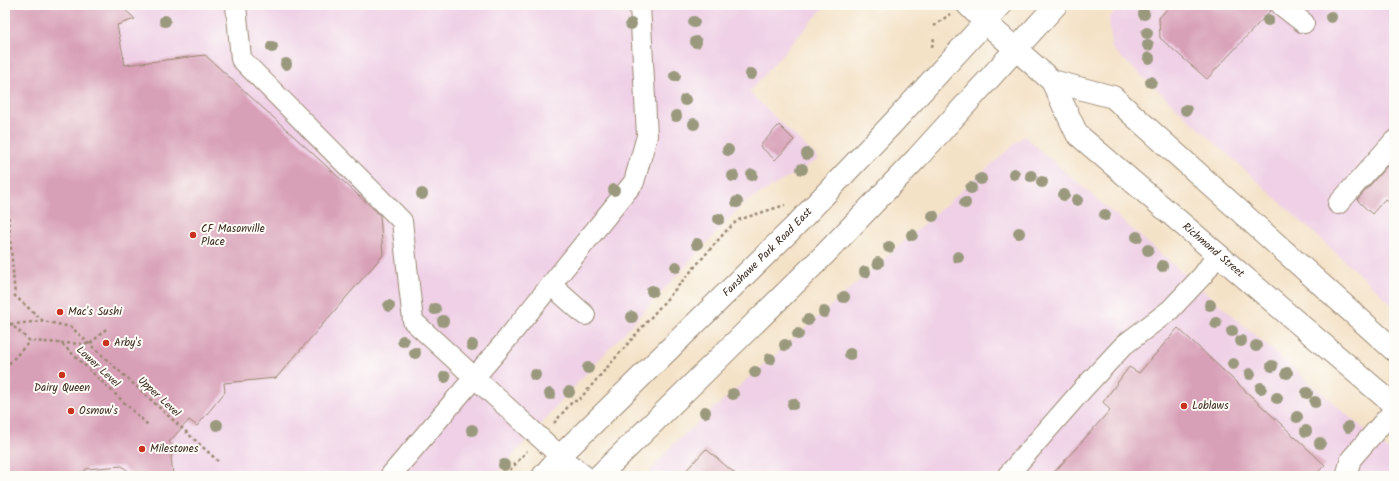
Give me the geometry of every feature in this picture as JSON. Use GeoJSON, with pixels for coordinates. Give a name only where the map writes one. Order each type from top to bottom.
{"type":"FeatureCollection","features":[{"type":"Feature","properties":{"kind":"main road","name":"Richmond Street"},"geometry":{"type":"LineString","coordinates":[[968,5],[985,22],[1052,81],[1077,134],[1394,406]]}},
{"type":"Feature","properties":{"kind":"main road","name":"Fanshawe Park Road East"},"geometry":{"type":"LineString","coordinates":[[543,476],[560,456],[794,227],[892,124],[1001,5]]}},
{"type":"Feature","properties":{"kind":"main road"},"geometry":{"type":"LineString","coordinates":[[599,476],[824,255],[917,158],[1056,5]]}},
{"type":"Feature","properties":{"kind":"main road","name":"Richmond Street"},"geometry":{"type":"LineString","coordinates":[[1052,81],[1113,97],[1394,350]]}},
{"type":"Feature","properties":{"kind":"lane"},"geometry":{"type":"LineString","coordinates":[[236,5],[241,59],[402,221],[413,321],[560,456],[585,476]]}},
{"type":"Feature","properties":{"kind":"lane"},"geometry":{"type":"LineString","coordinates":[[390,476],[475,378],[634,182],[647,136],[640,5]]}},
{"type":"Feature","properties":{"kind":"lane"},"geometry":{"type":"LineString","coordinates":[[1281,5],[1304,23]]}},
{"type":"Feature","properties":{"kind":"lane"},"geometry":{"type":"LineString","coordinates":[[1338,204],[1394,141]]}},
{"type":"Feature","properties":{"kind":"lane"},"geometry":{"type":"LineString","coordinates":[[1008,476],[1083,388],[1124,345],[1170,310],[1202,275],[1218,254]]}},
{"type":"Feature","properties":{"kind":"lane"},"geometry":{"type":"LineString","coordinates":[[551,285],[585,315]]}},
{"type":"Feature","properties":{"kind":"lane"},"geometry":{"type":"LineString","coordinates":[[1346,476],[1352,459],[1394,410]]}},
{"type":"Feature","properties":{"kind":"path"},"geometry":{"type":"LineString","coordinates":[[931,52],[934,38]]}},
{"type":"Feature","properties":{"kind":"path","name":"Upper Level"},"geometry":{"type":"LineString","coordinates":[[5,175],[15,296],[43,321]]}},
{"type":"Feature","properties":{"kind":"path"},"geometry":{"type":"LineString","coordinates":[[573,401],[578,401],[726,231],[738,220],[786,204]]}},
{"type":"Feature","properties":{"kind":"path"},"geometry":{"type":"LineString","coordinates":[[5,319],[30,341],[5,368]]}},
{"type":"Feature","properties":{"kind":"path","name":"Upper Level"},"geometry":{"type":"LineString","coordinates":[[5,325],[43,321],[71,327],[218,461]]}},
{"type":"Feature","properties":{"kind":"path"},"geometry":{"type":"LineString","coordinates":[[61,343],[90,344],[106,329]]}},
{"type":"Feature","properties":{"kind":"path","name":"Lower Level"},"geometry":{"type":"LineString","coordinates":[[30,341],[61,343],[148,425]]}},
{"type":"Feature","properties":{"kind":"path"},"geometry":{"type":"LineString","coordinates":[[509,476],[510,470]]}},
{"type":"Feature","properties":{"kind":"shaded area"},"geometry":{"type":"Polygon","coordinates":[[[5,5],[826,5],[749,92],[819,159],[744,203],[561,401],[495,476],[5,476],[5,5]]]}},
{"type":"Feature","properties":{"kind":"shaded area"},"geometry":{"type":"Polygon","coordinates":[[[1120,5],[1394,5],[1394,306],[1112,49],[1109,19],[1120,5]]]}},
{"type":"Feature","properties":{"kind":"shaded area"},"geometry":{"type":"Polygon","coordinates":[[[1024,136],[1394,455],[1394,476],[647,476],[670,447],[1024,136]]]}},
{"type":"Feature","properties":{"kind":"building","name":"CF Masonville Place"},"geometry":{"type":"Polygon","coordinates":[[[5,5],[120,5],[135,19],[117,25],[125,65],[205,55],[380,215],[383,255],[276,378],[224,383],[225,392],[197,426],[189,420],[169,442],[177,449],[171,456],[173,476],[134,476],[122,466],[86,469],[80,476],[5,476],[5,5]]]}},
{"type":"Feature","properties":{"kind":"building"},"geometry":{"type":"Polygon","coordinates":[[[1171,5],[1265,5],[1271,10],[1207,79],[1160,38],[1159,18],[1171,5]]]}},
{"type":"Feature","properties":{"kind":"building"},"geometry":{"type":"Polygon","coordinates":[[[779,125],[794,140],[775,160],[760,146],[779,125]]]}},
{"type":"Feature","properties":{"kind":"building"},"geometry":{"type":"Polygon","coordinates":[[[1394,158],[1394,207],[1385,199],[1372,214],[1357,200],[1394,158]]]}},
{"type":"Feature","properties":{"kind":"building","name":"Loblaws"},"geometry":{"type":"Polygon","coordinates":[[[1178,328],[1325,465],[1314,476],[1051,476],[1110,410],[1103,402],[1129,367],[1139,373],[1178,328]]]}},
{"type":"Feature","properties":{"kind":"building"},"geometry":{"type":"Polygon","coordinates":[[[706,449],[738,476],[681,476],[706,449]]]}},
{"type":"Feature","properties":{"kind":"place","name":"CF Masonville Place"},"geometry":{"type":"Point","coordinates":[193,235]}},
{"type":"Feature","properties":{"kind":"place","name":"Mac's Sushi"},"geometry":{"type":"Point","coordinates":[60,312]}},
{"type":"Feature","properties":{"kind":"place","name":"Arby's"},"geometry":{"type":"Point","coordinates":[106,343]}},
{"type":"Feature","properties":{"kind":"place","name":"Dairy Queen"},"geometry":{"type":"Point","coordinates":[62,375]}},
{"type":"Feature","properties":{"kind":"place","name":"Loblaws"},"geometry":{"type":"Point","coordinates":[1184,406]}},
{"type":"Feature","properties":{"kind":"place","name":"Osmow's"},"geometry":{"type":"Point","coordinates":[71,411]}},
{"type":"Feature","properties":{"kind":"place","name":"Milestones"},"geometry":{"type":"Point","coordinates":[142,449]}}]}
